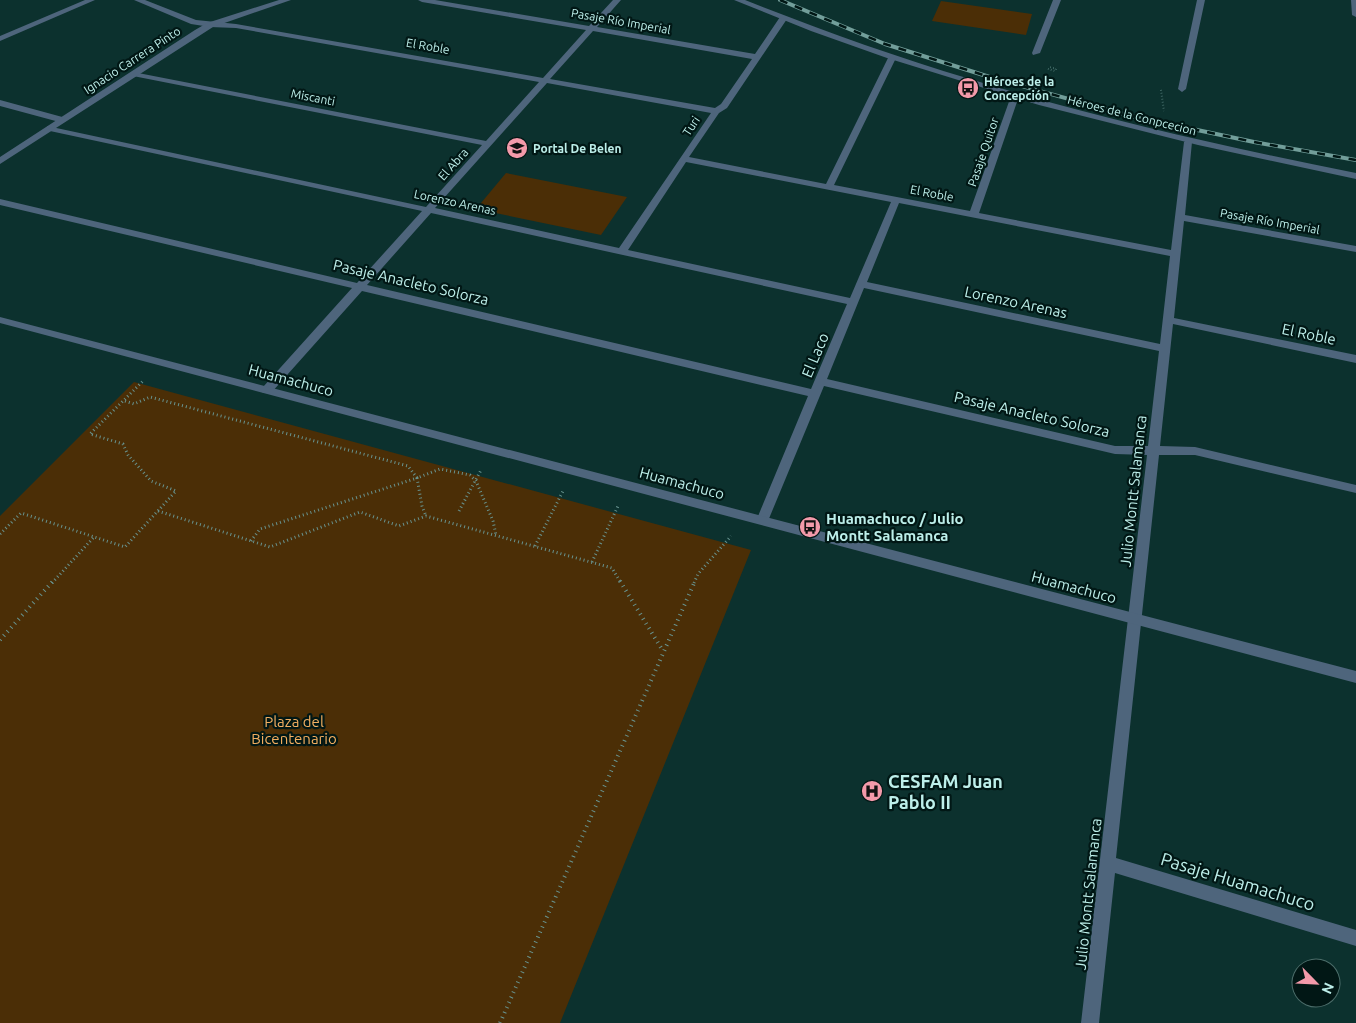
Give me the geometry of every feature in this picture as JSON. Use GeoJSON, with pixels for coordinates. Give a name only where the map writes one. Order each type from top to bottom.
{"type":"FeatureCollection","features":[{"type":"Feature","properties":{"kind":"street"},"geometry":{"type":"LineString","coordinates":[[0,39],[91,0]]}},
{"type":"Feature","properties":{"kind":"street","name":"El Roble"},"geometry":{"type":"LineString","coordinates":[[138,0],[194,22],[236,26],[716,111]]}},
{"type":"Feature","properties":{"kind":"street","name":"Ignacio Carrera Pinto"},"geometry":{"type":"LineString","coordinates":[[0,161],[210,25],[287,0]]}},
{"type":"Feature","properties":{"kind":"street","name":"Pasaje Río Imperial"},"geometry":{"type":"LineString","coordinates":[[422,0],[757,57]]}},
{"type":"Feature","properties":{"kind":"street","name":"El Abra"},"geometry":{"type":"LineString","coordinates":[[267,390],[616,0]]}},
{"type":"Feature","properties":{"kind":"street","name":"Héroes de la Conpcecion"},"geometry":{"type":"LineString","coordinates":[[738,0],[892,58],[1015,96],[1188,142],[1356,176]]}},
{"type":"Feature","properties":{"kind":"street"},"geometry":{"type":"LineString","coordinates":[[1036,53],[1057,0]]}},
{"type":"Feature","properties":{"kind":"street"},"geometry":{"type":"LineString","coordinates":[[1182,89],[1201,0]]}},
{"type":"Feature","properties":{"kind":"street"},"geometry":{"type":"LineString","coordinates":[[1355,0],[1356,15]]}},
{"type":"Feature","properties":{"kind":"street","name":"Turi"},"geometry":{"type":"LineString","coordinates":[[622,251],[716,111],[724,106],[783,18]]}},
{"type":"Feature","properties":{"kind":"street"},"geometry":{"type":"LineString","coordinates":[[830,187],[892,58]]}},
{"type":"Feature","properties":{"kind":"street","name":"Miscanti"},"geometry":{"type":"LineString","coordinates":[[133,74],[488,144]]}},
{"type":"Feature","properties":{"kind":"street","name":"Pasaje Quitor"},"geometry":{"type":"LineString","coordinates":[[974,215],[1015,96]]}},
{"type":"Feature","properties":{"kind":"street"},"geometry":{"type":"LineString","coordinates":[[0,103],[63,120]]}},
{"type":"Feature","properties":{"kind":"street","name":"Lorenzo Arenas"},"geometry":{"type":"LineString","coordinates":[[50,128],[854,302]]}},
{"type":"Feature","properties":{"kind":"street","name":"Julio Montt Salamanca"},"geometry":{"type":"LineString","coordinates":[[1090,1023],[1188,142]]}},
{"type":"Feature","properties":{"kind":"street","name":"El Roble"},"geometry":{"type":"LineString","coordinates":[[684,159],[1176,254]]}},
{"type":"Feature","properties":{"kind":"street","name":"El Laco"},"geometry":{"type":"LineString","coordinates":[[762,521],[896,200]]}},
{"type":"Feature","properties":{"kind":"street","name":"Pasaje Anacleto Solorza"},"geometry":{"type":"LineString","coordinates":[[0,202],[815,394]]}},
{"type":"Feature","properties":{"kind":"street","name":"Pasaje Río Imperial"},"geometry":{"type":"LineString","coordinates":[[1180,217],[1356,249]]}},
{"type":"Feature","properties":{"kind":"street","name":"Lorenzo Arenas"},"geometry":{"type":"LineString","coordinates":[[860,284],[1165,349]]}},
{"type":"Feature","properties":{"kind":"street","name":"Huamachuco"},"geometry":{"type":"LineString","coordinates":[[0,320],[1356,677]]}},
{"type":"Feature","properties":{"kind":"street","name":"El Roble"},"geometry":{"type":"LineString","coordinates":[[1168,320],[1356,359]]}},
{"type":"Feature","properties":{"kind":"street","name":"Pasaje Anacleto Solorza"},"geometry":{"type":"LineString","coordinates":[[820,381],[1115,450],[1195,451],[1356,489]]}},
{"type":"Feature","properties":{"kind":"street","name":"Pasaje Huamachuco"},"geometry":{"type":"LineString","coordinates":[[1108,863],[1356,938]]}},
{"type":"Feature","properties":{"kind":"path"},"geometry":{"type":"LineString","coordinates":[[0,534],[21,514],[124,547],[176,491],[151,481],[128,455],[123,444],[90,434],[140,384],[165,363]]}},
{"type":"Feature","properties":{"kind":"path"},"geometry":{"type":"LineString","coordinates":[[125,401],[134,404],[150,397],[408,466],[417,478],[422,506],[426,516]]}},
{"type":"Feature","properties":{"kind":"path"},"geometry":{"type":"LineString","coordinates":[[251,540],[260,529],[417,478],[440,468],[470,475],[476,481],[493,520],[497,535]]}},
{"type":"Feature","properties":{"kind":"path"},"geometry":{"type":"LineString","coordinates":[[459,511],[481,470]]}},
{"type":"Feature","properties":{"kind":"path"},"geometry":{"type":"LineString","coordinates":[[535,546],[559,496]]}},
{"type":"Feature","properties":{"kind":"path"},"geometry":{"type":"LineString","coordinates":[[158,511],[270,547],[360,512],[399,526],[426,516],[497,535],[612,568],[663,652]]}},
{"type":"Feature","properties":{"kind":"path"},"geometry":{"type":"LineString","coordinates":[[592,562],[615,511]]}},
{"type":"Feature","properties":{"kind":"path"},"geometry":{"type":"LineString","coordinates":[[0,640],[94,537]]}},
{"type":"Feature","properties":{"kind":"path"},"geometry":{"type":"LineString","coordinates":[[500,1023],[698,574],[728,541]]}},
{"type":"Feature","properties":{"kind":"green space"},"geometry":{"type":"Polygon","coordinates":[[[941,1],[1032,14],[1026,35],[932,21],[941,1]]]}},
{"type":"Feature","properties":{"kind":"green space"},"geometry":{"type":"Polygon","coordinates":[[[506,173],[627,197],[601,235],[476,209],[506,173]]]}},
{"type":"Feature","properties":{"kind":"green space","name":"Plaza del Bicentenario"},"geometry":{"type":"Polygon","coordinates":[[[134,382],[751,550],[560,1023],[0,1023],[0,516],[134,382]]]}},
{"type":"Feature","properties":{"kind":"railway"},"geometry":{"type":"LineString","coordinates":[[780,0],[885,44],[996,79],[1131,116],[1254,142],[1356,160]]}},
{"type":"Feature","properties":{"kind":"place","name":"Héroes de la Concepción"},"geometry":{"type":"Point","coordinates":[968,88]}},
{"type":"Feature","properties":{"kind":"place","name":"Portal De Belen"},"geometry":{"type":"Point","coordinates":[517,148]}},
{"type":"Feature","properties":{"kind":"place","name":"Huamachuco / Julio Montt Salamanca"},"geometry":{"type":"Point","coordinates":[810,527]}},
{"type":"Feature","properties":{"kind":"place","name":"CESFAM Juan Pablo II"},"geometry":{"type":"Point","coordinates":[872,791]}}]}
